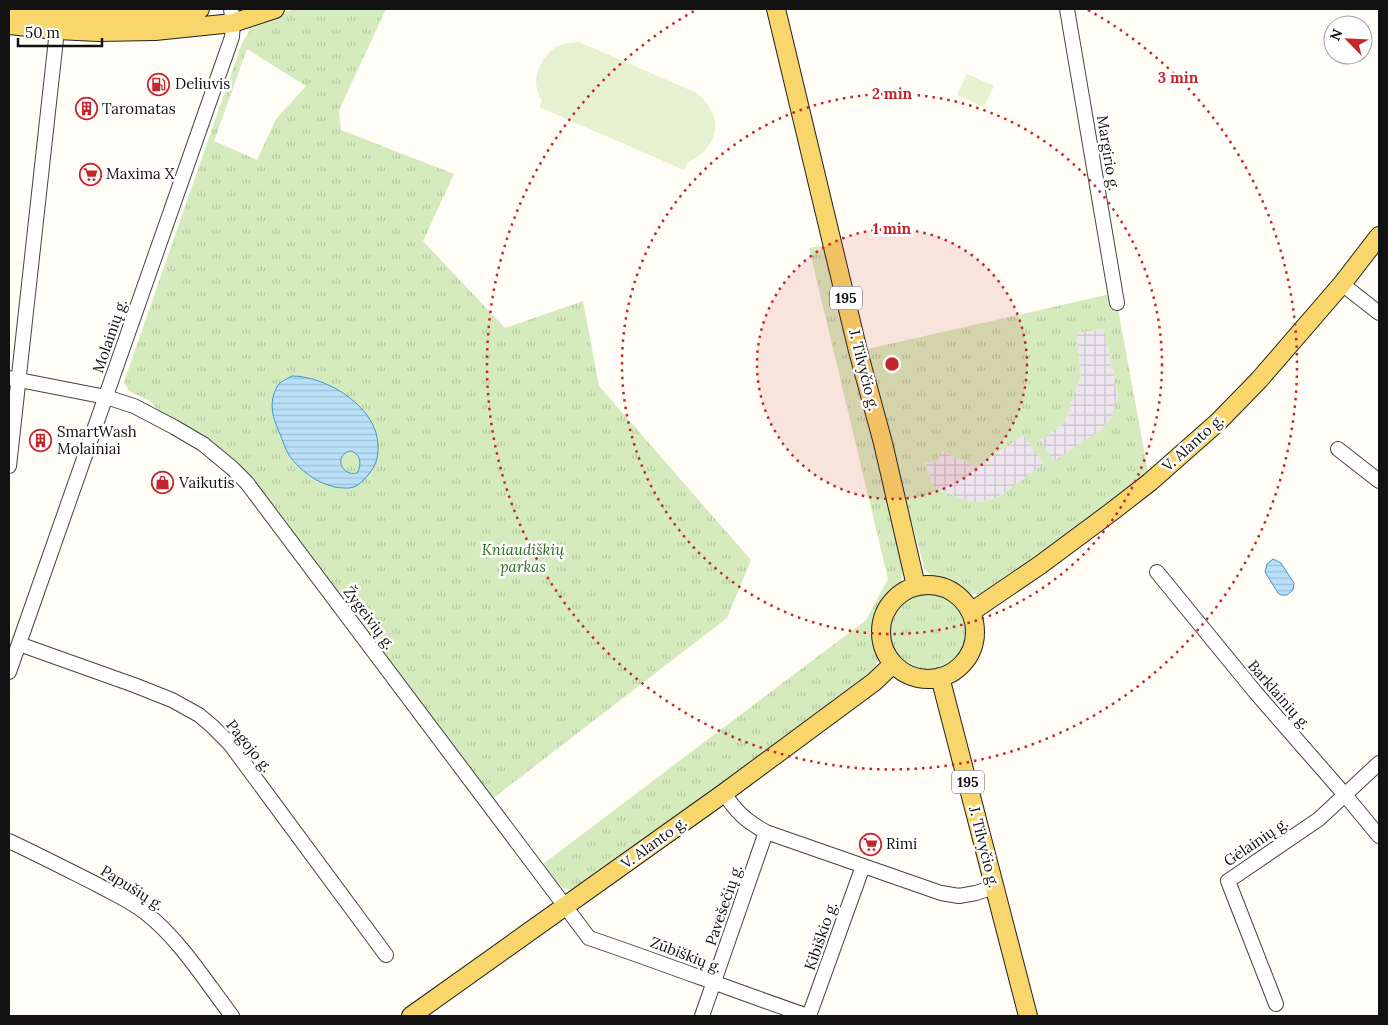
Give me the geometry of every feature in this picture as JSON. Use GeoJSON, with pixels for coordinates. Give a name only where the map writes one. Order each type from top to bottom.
{"type":"FeatureCollection","features":[{"type":"Feature","properties":{"kind":"main road"},"geometry":{"type":"LineString","coordinates":[[9,9],[58,18],[98,32],[140,32],[275,9]]}},
{"type":"Feature","properties":{"kind":"main road"},"geometry":{"type":"LineString","coordinates":[[9,24],[58,18],[163,13],[200,9]]}},
{"type":"Feature","properties":{"kind":"main road","name":"J. Tilvyčio g."},"geometry":{"type":"LineString","coordinates":[[776,9],[858,351],[883,443],[916,586]]}},
{"type":"Feature","properties":{"kind":"main road","name":"V. Alanto g."},"geometry":{"type":"LineString","coordinates":[[971,612],[1040,565],[1110,513],[1150,482],[1218,422],[1259,380],[1342,284],[1379,236]]}},
{"type":"Feature","properties":{"kind":"main road"},"geometry":{"type":"LineString","coordinates":[[932,585],[948,589],[962,599],[971,612],[975,631],[971,652],[958,668],[940,677],[928,679],[915,677],[903,672],[893,664],[886,654],[882,643],[881,631],[883,618],[895,598],[905,591],[916,586],[932,585]]}},
{"type":"Feature","properties":{"kind":"main road","name":"V. Alanto g."},"geometry":{"type":"LineString","coordinates":[[410,1016],[724,793],[874,682],[893,664]]}},
{"type":"Feature","properties":{"kind":"main road","name":"J. Tilvyčio g."},"geometry":{"type":"LineString","coordinates":[[940,677],[1028,1016]]}},
{"type":"Feature","properties":{"kind":"street","name":"Margirio g."},"geometry":{"type":"LineString","coordinates":[[1067,9],[1117,303]]}},
{"type":"Feature","properties":{"kind":"street","name":"Molainių g."},"geometry":{"type":"LineString","coordinates":[[9,672],[214,91],[232,37],[232,16]]}},
{"type":"Feature","properties":{"kind":"street"},"geometry":{"type":"LineString","coordinates":[[9,466],[14,379],[58,18]]}},
{"type":"Feature","properties":{"kind":"street"},"geometry":{"type":"LineString","coordinates":[[1342,284],[1379,313]]}},
{"type":"Feature","properties":{"kind":"street","name":"Žygeivių g."},"geometry":{"type":"LineString","coordinates":[[14,379],[106,397],[134,406],[188,435],[218,456],[247,483],[565,906]]}},
{"type":"Feature","properties":{"kind":"street"},"geometry":{"type":"LineString","coordinates":[[1338,449],[1379,481]]}},
{"type":"Feature","properties":{"kind":"street","name":"Barklainių g."},"geometry":{"type":"LineString","coordinates":[[1157,572],[1256,693],[1379,836]]}},
{"type":"Feature","properties":{"kind":"street","name":"Pagojo g."},"geometry":{"type":"LineString","coordinates":[[19,644],[172,700],[199,715],[212,726],[230,744],[386,955]]}},
{"type":"Feature","properties":{"kind":"street","name":"Gėlainių g."},"geometry":{"type":"LineString","coordinates":[[1276,1004],[1228,881],[1319,819],[1379,763]]}},
{"type":"Feature","properties":{"kind":"street"},"geometry":{"type":"LineString","coordinates":[[724,793],[739,813],[752,824],[766,832],[941,893],[959,896],[994,888]]}},
{"type":"Feature","properties":{"kind":"street","name":"Pavešečių g."},"geometry":{"type":"LineString","coordinates":[[702,1016],[766,832]]}},
{"type":"Feature","properties":{"kind":"street","name":"Papušių g."},"geometry":{"type":"LineString","coordinates":[[9,841],[86,879],[146,912],[176,943],[232,1016]]}},
{"type":"Feature","properties":{"kind":"street","name":"Kibiškio g."},"geometry":{"type":"LineString","coordinates":[[809,1016],[863,866]]}},
{"type":"Feature","properties":{"kind":"street","name":"Zūbiškių g."},"geometry":{"type":"LineString","coordinates":[[565,906],[589,938],[809,1016]]}},
{"type":"Feature","properties":{"kind":"shaded area"},"geometry":{"type":"Polygon","coordinates":[[[1104,329],[1118,397],[1111,418],[1101,430],[1054,462],[1040,440],[1065,422],[1081,375],[1077,333],[1104,329]]]}},
{"type":"Feature","properties":{"kind":"shaded area"},"geometry":{"type":"Polygon","coordinates":[[[1023,434],[1045,465],[998,497],[991,500],[965,501],[934,487],[925,461],[929,461],[942,451],[977,467],[1023,434]]]}},
{"type":"Feature","properties":{"kind":"green space","name":"Kniaudiškių parkas"},"geometry":{"type":"Polygon","coordinates":[[[295,9],[386,9],[339,110],[341,130],[454,174],[423,241],[505,328],[583,301],[599,386],[751,560],[727,618],[492,799],[249,480],[159,412],[150,401],[129,391],[124,382],[242,43],[251,29],[260,22],[295,9]],[[247,49],[214,141],[257,160],[276,119],[306,86],[247,49]]]}},
{"type":"Feature","properties":{"kind":"green space"},"geometry":{"type":"Polygon","coordinates":[[[579,42],[697,93],[709,106],[715,120],[714,135],[706,149],[687,163],[684,170],[539,107],[542,101],[536,82],[542,62],[558,46],[579,42]]]}},
{"type":"Feature","properties":{"kind":"green space"},"geometry":{"type":"Polygon","coordinates":[[[967,74],[994,86],[984,107],[957,95],[967,74]]]}},
{"type":"Feature","properties":{"kind":"green space"},"geometry":{"type":"Polygon","coordinates":[[[826,245],[903,562],[901,582],[882,606],[878,616],[876,630],[880,651],[878,661],[872,673],[855,688],[575,890],[563,888],[552,879],[543,864],[866,620],[888,579],[809,248],[826,245]]]}},
{"type":"Feature","properties":{"kind":"green space"},"geometry":{"type":"Polygon","coordinates":[[[1115,293],[1150,482],[1040,565],[979,594],[966,593],[951,584],[932,577],[924,568],[885,437],[863,350],[1115,293]],[[1104,329],[1077,333],[1081,375],[1065,422],[1040,440],[1054,461],[1101,430],[1111,418],[1118,397],[1104,329]],[[1023,435],[977,467],[942,451],[937,462],[925,462],[934,487],[965,500],[981,501],[998,497],[1044,464],[1023,435]]]}},
{"type":"Feature","properties":{"kind":"green space"},"geometry":{"type":"Polygon","coordinates":[[[929,589],[952,596],[964,608],[971,631],[964,654],[952,666],[929,673],[906,666],[894,654],[887,631],[894,608],[906,596],[929,589]]]}},
{"type":"Feature","properties":{"kind":"water"},"geometry":{"type":"Polygon","coordinates":[[[292,376],[306,377],[335,388],[360,407],[370,419],[376,433],[377,458],[371,472],[356,486],[342,488],[322,483],[304,471],[289,455],[275,423],[272,405],[274,393],[278,385],[292,376]],[[354,452],[345,453],[342,456],[341,465],[347,472],[357,473],[360,467],[360,460],[354,452]]]}},
{"type":"Feature","properties":{"kind":"water"},"geometry":{"type":"Polygon","coordinates":[[[1273,559],[1281,563],[1294,583],[1293,590],[1287,595],[1278,593],[1265,572],[1267,564],[1273,559]]]}},
{"type":"Feature","properties":{"kind":"place","name":"Deliuvis"},"geometry":{"type":"Point","coordinates":[159,84]}},
{"type":"Feature","properties":{"kind":"place","name":"Taromatas"},"geometry":{"type":"Point","coordinates":[86,109]}},
{"type":"Feature","properties":{"kind":"place","name":"Maxima X"},"geometry":{"type":"Point","coordinates":[90,174]}},
{"type":"Feature","properties":{"kind":"place","name":"SmartWash Molainiai"},"geometry":{"type":"Point","coordinates":[41,441]}},
{"type":"Feature","properties":{"kind":"place","name":"Vaikutis"},"geometry":{"type":"Point","coordinates":[163,483]}},
{"type":"Feature","properties":{"kind":"place","name":"Rimi"},"geometry":{"type":"Point","coordinates":[870,844]}}]}
